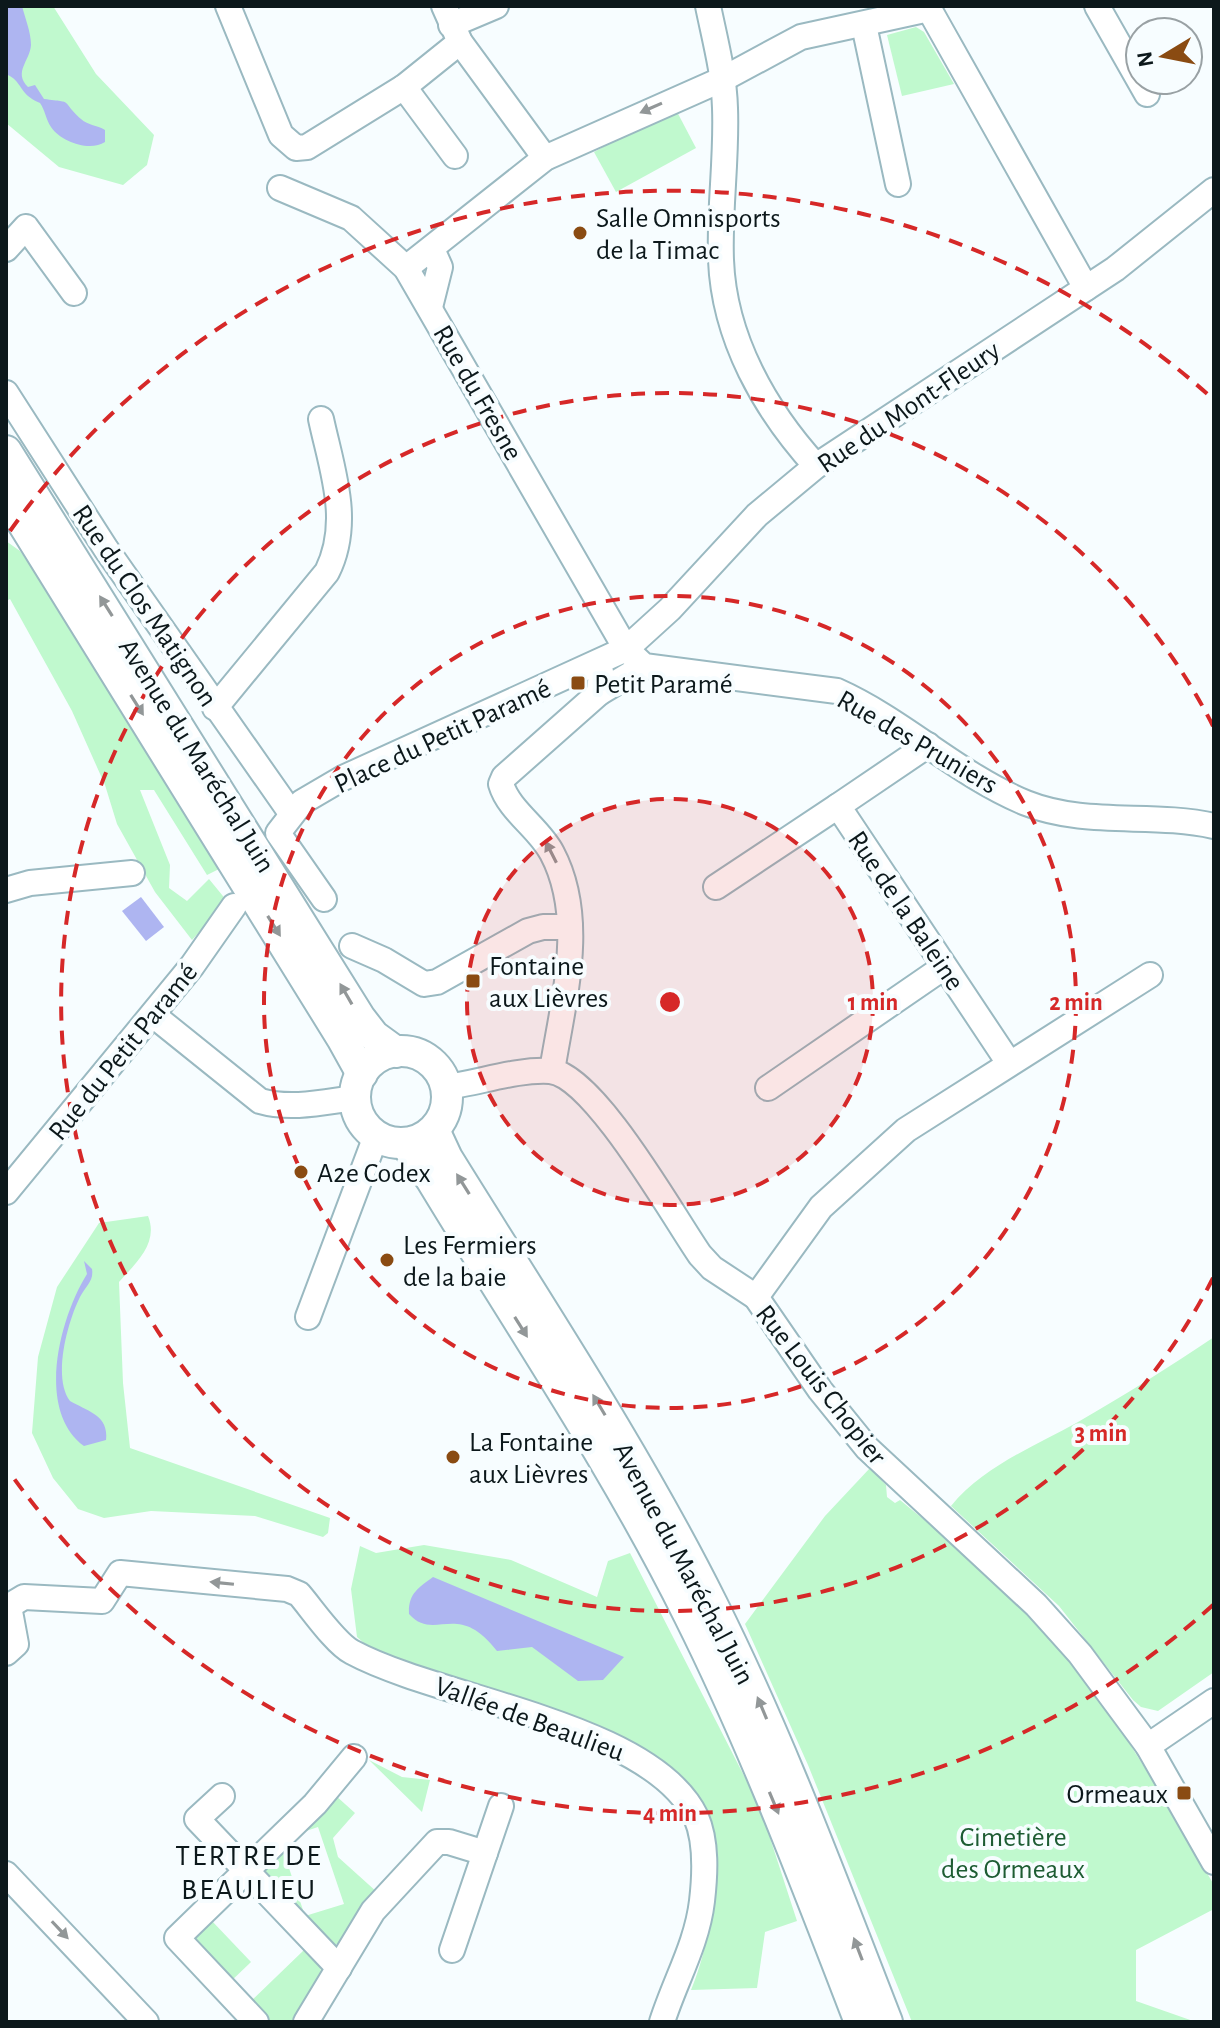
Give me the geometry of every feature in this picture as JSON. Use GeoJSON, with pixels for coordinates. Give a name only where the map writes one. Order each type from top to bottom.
{"type":"FeatureCollection","features":[{"type":"Feature","properties":{"kind":"main road","name":"Avenue du Maréchal Juin"},"geometry":{"type":"LineString","coordinates":[[6,451],[360,1018],[374,1036],[396,1052]]}},
{"type":"Feature","properties":{"kind":"main road","name":"Avenue du Maréchal Juin"},"geometry":{"type":"LineString","coordinates":[[6,496],[326,1011],[358,1086]]}},
{"type":"Feature","properties":{"kind":"main road"},"geometry":{"type":"LineString","coordinates":[[396,1052],[428,1060],[446,1087],[445,1110],[434,1130],[390,1139],[363,1123],[358,1086],[376,1059],[396,1052]]}},
{"type":"Feature","properties":{"kind":"main road","name":"Avenue du Maréchal Juin"},"geometry":{"type":"LineString","coordinates":[[434,1130],[447,1158],[662,1510],[711,1602],[795,1786],[887,2022]]}},
{"type":"Feature","properties":{"kind":"main road","name":"Avenue du Maréchal Juin"},"geometry":{"type":"LineString","coordinates":[[390,1139],[431,1179],[621,1490],[689,1614],[777,1809],[860,2022]]}},
{"type":"Feature","properties":{"kind":"street"},"geometry":{"type":"LineString","coordinates":[[228,6],[281,135],[296,148],[307,147],[404,87],[452,25],[496,6]]}},
{"type":"Feature","properties":{"kind":"street"},"geometry":{"type":"LineString","coordinates":[[708,6],[723,79],[725,161],[721,262],[738,341],[759,390],[783,428],[816,466]]}},
{"type":"Feature","properties":{"kind":"street"},"geometry":{"type":"LineString","coordinates":[[1097,6],[1124,54]]}},
{"type":"Feature","properties":{"kind":"street"},"geometry":{"type":"LineString","coordinates":[[406,268],[545,158],[723,79],[801,37],[933,7],[1086,288]]}},
{"type":"Feature","properties":{"kind":"street"},"geometry":{"type":"LineString","coordinates":[[452,25],[545,158]]}},
{"type":"Feature","properties":{"kind":"street"},"geometry":{"type":"LineString","coordinates":[[864,25],[898,184]]}},
{"type":"Feature","properties":{"kind":"street"},"geometry":{"type":"LineString","coordinates":[[404,87],[455,156]]}},
{"type":"Feature","properties":{"kind":"street","name":"Rue du Fresne"},"geometry":{"type":"LineString","coordinates":[[280,188],[351,218],[406,268],[626,649]]}},
{"type":"Feature","properties":{"kind":"street","name":"Rue du Mont-Fleury"},"geometry":{"type":"LineString","coordinates":[[626,649],[670,609],[757,515],[816,466],[1086,288],[1214,190]]}},
{"type":"Feature","properties":{"kind":"street"},"geometry":{"type":"LineString","coordinates":[[6,249],[26,227],[74,293]]}},
{"type":"Feature","properties":{"kind":"street"},"geometry":{"type":"LineString","coordinates":[[430,307],[440,267],[432,249]]}},
{"type":"Feature","properties":{"kind":"street","name":"Rue du Clos Matignon"},"geometry":{"type":"LineString","coordinates":[[6,393],[106,549],[215,708],[284,823],[324,899]]}},
{"type":"Feature","properties":{"kind":"street"},"geometry":{"type":"LineString","coordinates":[[215,708],[327,572],[337,551],[339,503],[321,419]]}},
{"type":"Feature","properties":{"kind":"street"},"geometry":{"type":"LineString","coordinates":[[626,649],[644,666]]}},
{"type":"Feature","properties":{"kind":"street","name":"Place du Petit Paramé"},"geometry":{"type":"LineString","coordinates":[[284,823],[304,801],[374,762],[626,649]]}},
{"type":"Feature","properties":{"kind":"street"},"geometry":{"type":"LineString","coordinates":[[597,663],[601,672],[599,693]]}},
{"type":"Feature","properties":{"kind":"street","name":"Place du Petit Paramé"},"geometry":{"type":"LineString","coordinates":[[570,927],[564,887],[555,858],[501,784],[599,693],[644,666]]}},
{"type":"Feature","properties":{"kind":"street","name":"Rue des Pruniers"},"geometry":{"type":"LineString","coordinates":[[644,666],[837,691],[861,702],[1016,798],[1069,816],[1214,826]]}},
{"type":"Feature","properties":{"kind":"street","name":"Rue de la Baleine"},"geometry":{"type":"LineString","coordinates":[[928,745],[838,806],[1009,1063]]}},
{"type":"Feature","properties":{"kind":"street"},"geometry":{"type":"LineString","coordinates":[[716,887],[838,806]]}},
{"type":"Feature","properties":{"kind":"street"},"geometry":{"type":"LineString","coordinates":[[6,890],[30,883],[132,873]]}},
{"type":"Feature","properties":{"kind":"street","name":"Rue du Petit Paramé"},"geometry":{"type":"LineString","coordinates":[[6,1192],[153,1015],[234,906]]}},
{"type":"Feature","properties":{"kind":"street"},"geometry":{"type":"LineString","coordinates":[[352,946],[384,960],[424,984],[437,982],[528,931],[543,927],[570,927],[569,962],[552,1071],[446,1087]]}},
{"type":"Feature","properties":{"kind":"street"},"geometry":{"type":"LineString","coordinates":[[768,1088],[944,967]]}},
{"type":"Feature","properties":{"kind":"street"},"geometry":{"type":"LineString","coordinates":[[756,1297],[821,1207],[862,1166],[906,1130],[1150,975]]}},
{"type":"Feature","properties":{"kind":"street"},"geometry":{"type":"LineString","coordinates":[[153,1015],[260,1101],[274,1105],[305,1104],[358,1086]]}},
{"type":"Feature","properties":{"kind":"street","name":"Rue Louis Chopier"},"geometry":{"type":"LineString","coordinates":[[552,1071],[586,1092],[598,1104],[700,1255],[712,1268],[756,1297],[855,1435],[894,1477],[1036,1605],[1080,1654],[1148,1746],[1214,1862]]}},
{"type":"Feature","properties":{"kind":"street"},"geometry":{"type":"LineString","coordinates":[[308,1317],[390,1139]]}},
{"type":"Feature","properties":{"kind":"street","name":"Vallée de Beaulieu"},"geometry":{"type":"LineString","coordinates":[[6,1653],[16,1644],[9,1606],[14,1600],[24,1597],[102,1601],[120,1573],[287,1589],[299,1594],[349,1651],[625,1750],[661,1773],[696,1817],[702,1837],[702,1902],[693,1942],[662,2022]]}},
{"type":"Feature","properties":{"kind":"street"},"geometry":{"type":"LineString","coordinates":[[1148,1746],[1214,1701]]}},
{"type":"Feature","properties":{"kind":"street"},"geometry":{"type":"LineString","coordinates":[[256,2022],[177,1938],[247,1874],[315,1804],[354,1757]]}},
{"type":"Feature","properties":{"kind":"street"},"geometry":{"type":"LineString","coordinates":[[222,1796],[197,1819],[339,1968]]}},
{"type":"Feature","properties":{"kind":"street"},"geometry":{"type":"LineString","coordinates":[[452,1950],[501,1806]]}},
{"type":"Feature","properties":{"kind":"street"},"geometry":{"type":"LineString","coordinates":[[306,2022],[373,1911],[437,1842],[449,1842],[485,1853]]}},
{"type":"Feature","properties":{"kind":"street"},"geometry":{"type":"LineString","coordinates":[[6,1874],[146,2022]]}},
{"type":"Feature","properties":{"kind":"green space"},"geometry":{"type":"Polygon","coordinates":[[[6,6],[53,6],[96,74],[154,135],[147,165],[123,185],[59,167],[6,123],[6,6]]]}},
{"type":"Feature","properties":{"kind":"green space"},"geometry":{"type":"Polygon","coordinates":[[[916,27],[924,32],[954,84],[902,96],[887,35],[916,27]]]}},
{"type":"Feature","properties":{"kind":"green space"},"geometry":{"type":"Polygon","coordinates":[[[675,108],[696,148],[616,192],[594,152],[675,108]]]}},
{"type":"Feature","properties":{"kind":"green space"},"geometry":{"type":"Polygon","coordinates":[[[6,541],[20,551],[104,671],[223,867],[207,875],[154,790],[140,790],[170,865],[169,888],[187,901],[209,879],[227,901],[192,940],[155,892],[117,824],[105,785],[72,711],[10,599],[6,601],[6,541]]]}},
{"type":"Feature","properties":{"kind":"green space"},"geometry":{"type":"Polygon","coordinates":[[[148,1216],[151,1226],[148,1244],[139,1260],[119,1282],[123,1383],[130,1448],[330,1518],[328,1533],[323,1537],[255,1516],[151,1511],[104,1518],[78,1509],[53,1478],[32,1433],[38,1357],[57,1287],[99,1223],[148,1216]]]}},
{"type":"Feature","properties":{"kind":"green space"},"geometry":{"type":"Polygon","coordinates":[[[1214,1337],[1214,1672],[1158,1711],[1141,1707],[1133,1700],[1059,1606],[951,1506],[994,1468],[1113,1402],[1214,1337]]]}},
{"type":"Feature","properties":{"kind":"green space","name":"Cimetière des Ormeaux"},"geometry":{"type":"Polygon","coordinates":[[[870,1468],[886,1485],[887,1497],[895,1503],[900,1500],[959,1548],[1015,1598],[1050,1635],[1096,1694],[1176,1820],[1214,1885],[1214,1909],[1136,1950],[1136,2001],[1196,2022],[912,2022],[808,1765],[745,1624],[825,1516],[870,1468]]]}},
{"type":"Feature","properties":{"kind":"green space"},"geometry":{"type":"Polygon","coordinates":[[[424,1545],[511,1560],[597,1597],[608,1561],[630,1553],[760,1807],[797,1921],[765,1932],[757,1988],[691,1990],[700,1965],[712,1907],[711,1847],[704,1818],[692,1793],[675,1771],[638,1747],[372,1650],[357,1637],[351,1589],[360,1546],[376,1553],[424,1545]]]}},
{"type":"Feature","properties":{"kind":"green space"},"geometry":{"type":"Polygon","coordinates":[[[369,1760],[402,1777],[430,1780],[422,1812],[369,1760]]]}},
{"type":"Feature","properties":{"kind":"green space"},"geometry":{"type":"Polygon","coordinates":[[[335,1795],[355,1813],[333,1838],[338,1857],[378,1893],[364,1906],[344,1943],[332,1945],[266,1881],[265,1875],[269,1862],[282,1847],[305,1916],[344,1904],[318,1827],[294,1835],[335,1795]]]}},
{"type":"Feature","properties":{"kind":"green space"},"geometry":{"type":"Polygon","coordinates":[[[211,1920],[251,1962],[228,1984],[188,1940],[211,1920]]]}},
{"type":"Feature","properties":{"kind":"green space"},"geometry":{"type":"Polygon","coordinates":[[[304,1950],[320,1965],[321,1974],[315,1993],[297,2022],[267,2022],[247,2005],[304,1950]]]}},
{"type":"Feature","properties":{"kind":"water"},"geometry":{"type":"Polygon","coordinates":[[[6,6],[22,6],[29,30],[31,45],[22,71],[24,82],[28,87],[35,85],[44,99],[66,103],[83,121],[105,130],[105,142],[84,146],[62,137],[51,127],[40,103],[28,96],[6,74],[6,6]]]}},
{"type":"Feature","properties":{"kind":"water"},"geometry":{"type":"Polygon","coordinates":[[[141,897],[164,927],[146,941],[122,911],[141,897]]]}},
{"type":"Feature","properties":{"kind":"water"},"geometry":{"type":"Polygon","coordinates":[[[84,1261],[92,1269],[92,1277],[71,1320],[64,1349],[62,1378],[70,1401],[100,1419],[106,1440],[84,1446],[69,1430],[60,1410],[56,1387],[61,1338],[68,1314],[87,1274],[84,1261]]]}},
{"type":"Feature","properties":{"kind":"water"},"geometry":{"type":"Polygon","coordinates":[[[433,1577],[624,1657],[603,1680],[578,1681],[532,1647],[497,1651],[470,1627],[419,1622],[409,1614],[410,1601],[419,1588],[433,1577]]]}},
{"type":"Feature","properties":{"kind":"place","name":"Salle Omnisports de la Timac"},"geometry":{"type":"Point","coordinates":[580,233]}},
{"type":"Feature","properties":{"kind":"place","name":"Petit Paramé"},"geometry":{"type":"Point","coordinates":[578,683]}},
{"type":"Feature","properties":{"kind":"place","name":"Fontaine aux Lièvres"},"geometry":{"type":"Point","coordinates":[473,981]}},
{"type":"Feature","properties":{"kind":"place","name":"A2e Codex"},"geometry":{"type":"Point","coordinates":[301,1172]}},
{"type":"Feature","properties":{"kind":"place","name":"Les Fermiers de la baie"},"geometry":{"type":"Point","coordinates":[387,1260]}},
{"type":"Feature","properties":{"kind":"place","name":"La Fontaine aux Lièvres"},"geometry":{"type":"Point","coordinates":[453,1457]}},
{"type":"Feature","properties":{"kind":"place","name":"Ormeaux"},"geometry":{"type":"Point","coordinates":[1184,1793]}},
{"type":"Feature","properties":{"kind":"district","name":"TERTRE DE BEAULIEU"},"geometry":{"type":"Point","coordinates":[249,1872]}}]}
